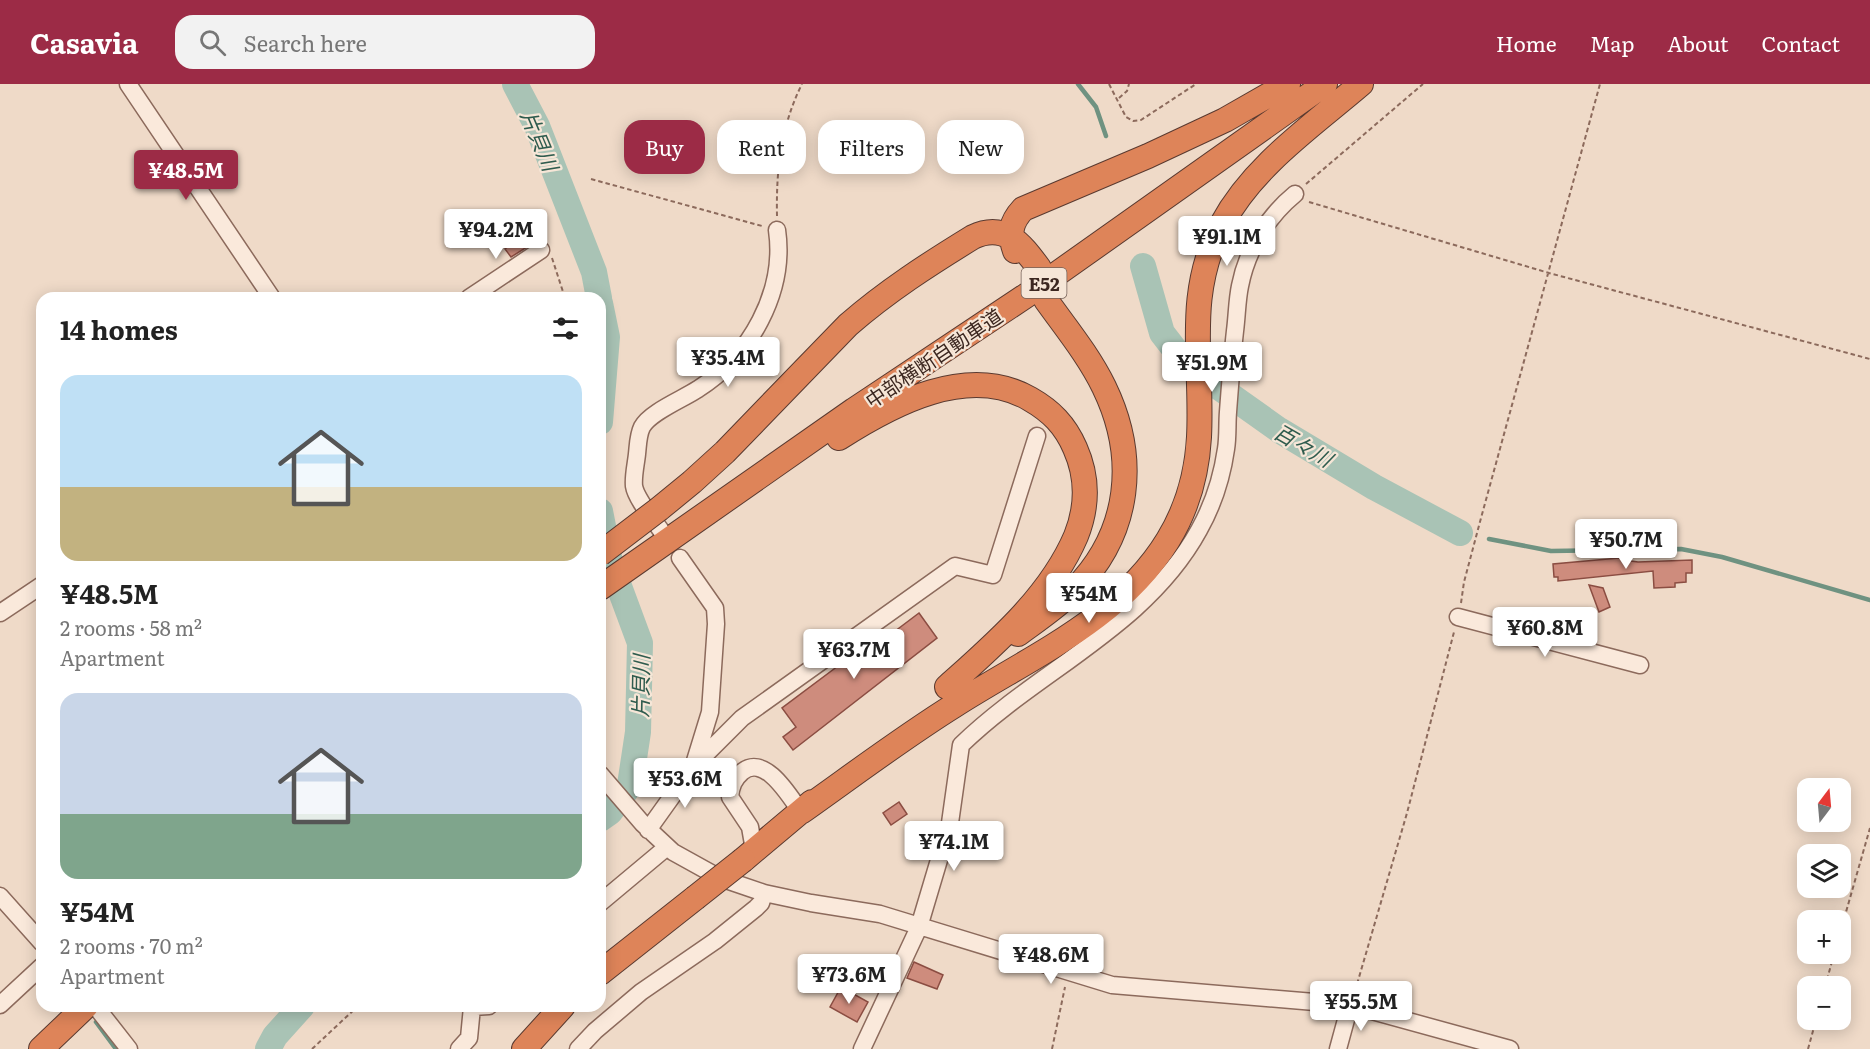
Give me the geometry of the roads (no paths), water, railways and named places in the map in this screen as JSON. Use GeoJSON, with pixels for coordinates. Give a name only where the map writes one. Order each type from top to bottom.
{"type":"FeatureCollection","features":[{"type":"Feature","properties":{"kind":"highway"},"geometry":{"type":"LineString","coordinates":[[1011,239],[1012,224],[1023,209],[1149,156],[1225,120],[1288,84]]}},
{"type":"Feature","properties":{"kind":"highway","name":"中部横断自動車道"},"geometry":{"type":"LineString","coordinates":[[606,584],[665,540],[854,410],[1027,295],[1325,84]]}},
{"type":"Feature","properties":{"kind":"highway"},"geometry":{"type":"LineString","coordinates":[[951,696],[1012,672],[1087,623],[1121,596],[1156,559],[1178,523],[1191,487],[1199,440],[1198,301],[1206,261],[1214,241],[1245,188],[1266,166],[1360,84]]}},
{"type":"Feature","properties":{"kind":"highway"},"geometry":{"type":"LineString","coordinates":[[665,540],[692,483],[759,419],[827,345],[869,307],[919,270],[982,233],[996,231],[1025,250],[1034,272]]}},
{"type":"Feature","properties":{"kind":"highway"},"geometry":{"type":"LineString","coordinates":[[606,968],[801,812],[951,696],[1083,599],[1116,556],[1130,526],[1138,482],[1138,453],[1134,428],[1113,377],[1051,296]]}},
{"type":"Feature","properties":{"kind":"highway"},"geometry":{"type":"LineString","coordinates":[[606,596],[665,540],[789,470],[885,411],[934,391],[956,386],[980,384],[1000,387],[1020,393],[1041,405],[1059,420],[1070,437],[1085,478],[1086,494],[1083,514],[1066,555],[1040,593],[990,648],[951,696]]}},
{"type":"Feature","properties":{"kind":"highway"},"geometry":{"type":"LineString","coordinates":[[606,553],[665,540]]}},
{"type":"Feature","properties":{"kind":"highway"},"geometry":{"type":"LineString","coordinates":[[41,1049],[89,1012]]}},
{"type":"Feature","properties":{"kind":"highway"},"geometry":{"type":"LineString","coordinates":[[524,1049],[558,1012]]}},
{"type":"Feature","properties":{"kind":"street"},"geometry":{"type":"LineString","coordinates":[[128,84],[268,292]]}},
{"type":"Feature","properties":{"kind":"street"},"geometry":{"type":"LineString","coordinates":[[862,1049],[919,927],[950,823],[961,745],[1055,669],[1127,616],[1163,582],[1188,550],[1210,508],[1227,446],[1239,287],[1250,254],[1269,220],[1282,204],[1295,194]]}},
{"type":"Feature","properties":{"kind":"street"},"geometry":{"type":"LineString","coordinates":[[693,767],[710,712],[715,608],[665,540],[638,496],[634,486],[638,438],[642,426],[651,416],[698,389],[727,367],[753,333],[763,316],[777,269],[779,242],[777,230]]}},
{"type":"Feature","properties":{"kind":"street"},"geometry":{"type":"LineString","coordinates":[[478,292],[541,250]]}},
{"type":"Feature","properties":{"kind":"street"},"geometry":{"type":"LineString","coordinates":[[645,827],[693,767],[742,718],[955,566],[993,575],[1037,436]]}},
{"type":"Feature","properties":{"kind":"street"},"geometry":{"type":"LineString","coordinates":[[0,613],[36,589]]}},
{"type":"Feature","properties":{"kind":"street"},"geometry":{"type":"LineString","coordinates":[[1458,616],[1640,665]]}},
{"type":"Feature","properties":{"kind":"street"},"geometry":{"type":"LineString","coordinates":[[749,855],[750,827],[730,797],[731,786],[746,769],[763,769],[771,774],[801,812]]}},
{"type":"Feature","properties":{"kind":"street"},"geometry":{"type":"LineString","coordinates":[[606,781],[645,827],[667,847],[712,875],[764,893],[869,912],[1112,985],[1350,1005],[1510,1049]]}},
{"type":"Feature","properties":{"kind":"street"},"geometry":{"type":"LineString","coordinates":[[606,898],[667,847]]}},
{"type":"Feature","properties":{"kind":"street"},"geometry":{"type":"LineString","coordinates":[[579,1049],[595,1031],[641,992],[715,941],[756,908],[761,903],[764,893]]}},
{"type":"Feature","properties":{"kind":"street"},"geometry":{"type":"LineString","coordinates":[[0,896],[36,936]]}},
{"type":"Feature","properties":{"kind":"street"},"geometry":{"type":"LineString","coordinates":[[0,1005],[36,972]]}},
{"type":"Feature","properties":{"kind":"street"},"geometry":{"type":"LineString","coordinates":[[1338,1049],[1350,1005]]}},
{"type":"Feature","properties":{"kind":"street"},"geometry":{"type":"LineString","coordinates":[[96,1012],[129,1049]]}},
{"type":"Feature","properties":{"kind":"street"},"geometry":{"type":"LineString","coordinates":[[459,1049],[469,1038],[472,1012]]}},
{"type":"Feature","properties":{"kind":"waterway","name":"片貝川"},"geometry":{"type":"LineString","coordinates":[[515,84],[537,126],[594,272],[598,292]]}},
{"type":"Feature","properties":{"kind":"waterway","name":"百々川"},"geometry":{"type":"LineString","coordinates":[[1078,84],[1096,107],[1106,136]]}},
{"type":"Feature","properties":{"kind":"waterway","name":"百々川"},"geometry":{"type":"LineString","coordinates":[[1143,266],[1162,333],[1186,364],[1279,430],[1374,487],[1460,533]]}},
{"type":"Feature","properties":{"kind":"waterway","name":"片貝川"},"geometry":{"type":"LineString","coordinates":[[606,332],[606,349]]}},
{"type":"Feature","properties":{"kind":"waterway"},"geometry":{"type":"LineString","coordinates":[[1489,539],[1551,551],[1681,549],[1722,557],[1870,600]]}},
{"type":"Feature","properties":{"kind":"waterway","name":"片貝川"},"geometry":{"type":"LineString","coordinates":[[606,542],[610,562],[640,643],[638,732],[630,785],[606,815]]}},
{"type":"Feature","properties":{"kind":"waterway","name":"片貝川"},"geometry":{"type":"LineString","coordinates":[[268,1049],[275,1036],[297,1012]]}},
{"type":"Feature","properties":{"kind":"waterway"},"geometry":{"type":"LineString","coordinates":[[96,1022],[116,1049]]}}]}
